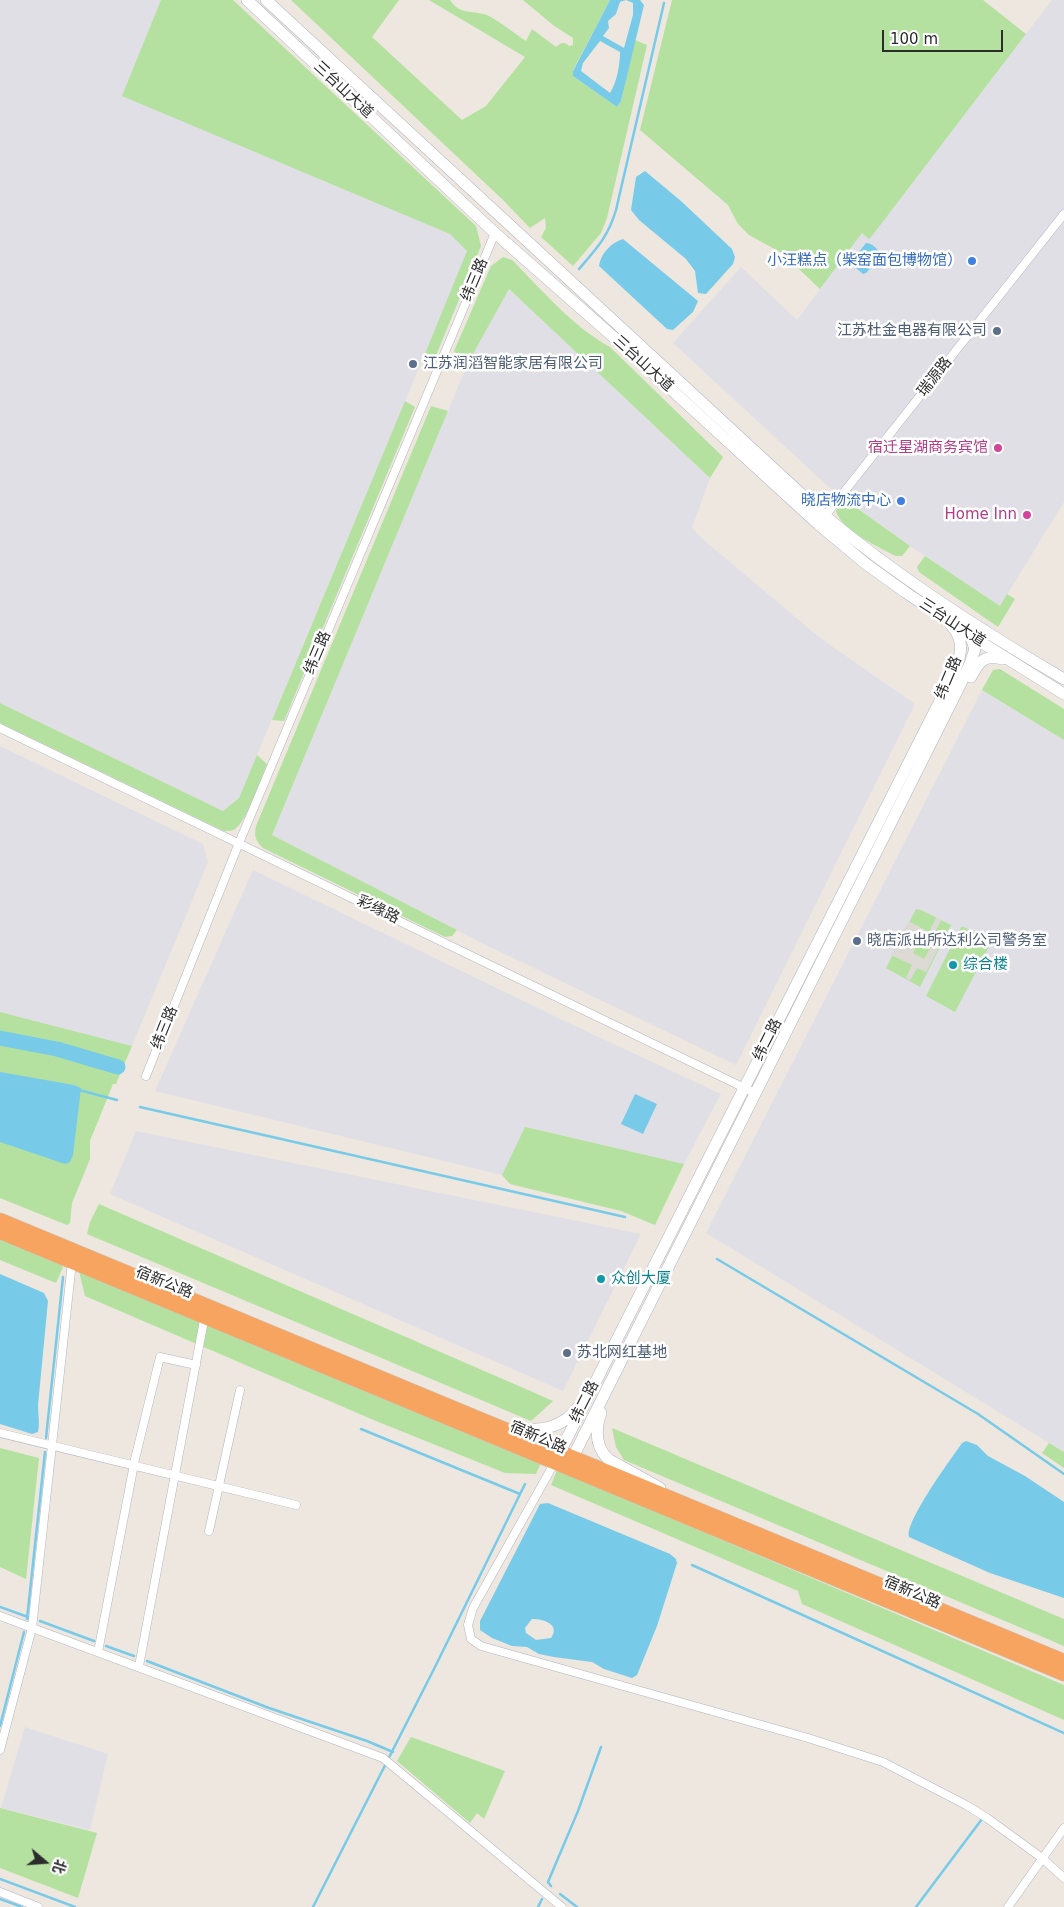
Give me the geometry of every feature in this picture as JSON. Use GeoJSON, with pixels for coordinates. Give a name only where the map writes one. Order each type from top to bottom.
{"type":"FeatureCollection","features":[{"type":"Feature","properties":{"kind":"highway","name":"宿新公路"},"geometry":{"type":"LineString","coordinates":[[0,1220],[206,1311],[557,1457],[1064,1674]]}},
{"type":"Feature","properties":{"kind":"highway","name":"宿新公路"},"geometry":{"type":"LineString","coordinates":[[0,1232],[72,1262],[206,1311],[509,1430],[557,1457],[573,1457],[1064,1660]]}},
{"type":"Feature","properties":{"kind":"street","name":"三台山大道"},"geometry":{"type":"LineString","coordinates":[[266,0],[825,516],[857,543],[930,596],[1064,679]]}},
{"type":"Feature","properties":{"kind":"street","name":"三台山大道"},"geometry":{"type":"LineString","coordinates":[[254,3],[495,233],[626,348],[818,524],[866,564],[944,618],[1064,694]]}},
{"type":"Feature","properties":{"kind":"street","name":"瑞源路"},"geometry":{"type":"LineString","coordinates":[[825,516],[1064,214]]}},
{"type":"Feature","properties":{"kind":"street","name":"纬三路"},"geometry":{"type":"LineString","coordinates":[[146,1076],[239,843],[495,233]]}},
{"type":"Feature","properties":{"kind":"street"},"geometry":{"type":"LineString","coordinates":[[957,614],[965,623],[971,636]]}},
{"type":"Feature","properties":{"kind":"street","name":"纬二路"},"geometry":{"type":"LineString","coordinates":[[557,1457],[958,663],[962,649],[959,638],[956,631],[944,618]]}},
{"type":"Feature","properties":{"kind":"street","name":"纬二路"},"geometry":{"type":"LineString","coordinates":[[573,1457],[970,664],[974,649],[971,636]]}},
{"type":"Feature","properties":{"kind":"street"},"geometry":{"type":"LineString","coordinates":[[925,755],[944,731],[980,662],[989,657],[1013,662]]}},
{"type":"Feature","properties":{"kind":"street","name":"彩缘路"},"geometry":{"type":"LineString","coordinates":[[0,728],[755,1093]]}},
{"type":"Feature","properties":{"kind":"street"},"geometry":{"type":"LineString","coordinates":[[0,1750],[32,1628],[72,1262]]}},
{"type":"Feature","properties":{"kind":"street"},"geometry":{"type":"LineString","coordinates":[[139,1666],[206,1311]]}},
{"type":"Feature","properties":{"kind":"street"},"geometry":{"type":"LineString","coordinates":[[98,1652],[134,1466],[160,1357],[196,1365]]}},
{"type":"Feature","properties":{"kind":"street"},"geometry":{"type":"LineString","coordinates":[[509,1430],[550,1428],[568,1418],[577,1409],[608,1358]]}},
{"type":"Feature","properties":{"kind":"street"},"geometry":{"type":"LineString","coordinates":[[612,1379],[598,1423],[598,1444],[602,1453],[608,1459],[628,1470],[724,1520]]}},
{"type":"Feature","properties":{"kind":"street"},"geometry":{"type":"LineString","coordinates":[[209,1531],[240,1390]]}},
{"type":"Feature","properties":{"kind":"street"},"geometry":{"type":"LineString","coordinates":[[0,1433],[296,1505]]}},
{"type":"Feature","properties":{"kind":"street"},"geometry":{"type":"LineString","coordinates":[[557,1457],[473,1608],[468,1625],[471,1639],[481,1646],[808,1738],[883,1762],[987,1818],[1042,1858],[1064,1878]]}},
{"type":"Feature","properties":{"kind":"street"},"geometry":{"type":"LineString","coordinates":[[0,1616],[369,1752],[388,1762],[562,1907]]}},
{"type":"Feature","properties":{"kind":"street"},"geometry":{"type":"LineString","coordinates":[[1008,1907],[1064,1828]]}},
{"type":"Feature","properties":{"kind":"street"},"geometry":{"type":"LineString","coordinates":[[0,1892],[38,1907]]}},
{"type":"Feature","properties":{"kind":"shaded area"},"geometry":{"type":"Polygon","coordinates":[[[0,0],[211,0],[468,251],[239,798],[223,811],[0,703],[0,0]]]}},
{"type":"Feature","properties":{"kind":"shaded area"},"geometry":{"type":"Polygon","coordinates":[[[1052,0],[1064,0],[1064,502],[1000,606],[910,546],[831,489],[673,343],[741,267],[797,320],[862,233],[872,236],[1052,0]]]}},
{"type":"Feature","properties":{"kind":"shaded area"},"geometry":{"type":"Polygon","coordinates":[[[509,289],[710,478],[692,528],[820,638],[915,704],[736,1065],[486,945],[272,835],[468,363],[509,289]]]}},
{"type":"Feature","properties":{"kind":"shaded area"},"geometry":{"type":"Polygon","coordinates":[[[982,690],[1064,740],[1064,1452],[706,1233],[982,690]]]}},
{"type":"Feature","properties":{"kind":"shaded area"},"geometry":{"type":"Polygon","coordinates":[[[0,746],[203,844],[208,862],[132,1046],[0,1012],[0,746]]]}},
{"type":"Feature","properties":{"kind":"shaded area"},"geometry":{"type":"Polygon","coordinates":[[[253,870],[573,1025],[721,1094],[684,1164],[526,1127],[502,1175],[155,1091],[253,870]]]}},
{"type":"Feature","properties":{"kind":"shaded area"},"geometry":{"type":"Polygon","coordinates":[[[936,918],[941,920],[934,934],[943,939],[926,972],[917,968],[910,981],[906,978],[912,965],[891,955],[908,921],[929,932],[936,918]],[[919,941],[913,953],[924,959],[931,947],[919,941]]]}},
{"type":"Feature","properties":{"kind":"shaded area"},"geometry":{"type":"Polygon","coordinates":[[[136,1131],[641,1234],[563,1391],[110,1194],[136,1131]]]}},
{"type":"Feature","properties":{"kind":"shaded area"},"geometry":{"type":"Polygon","coordinates":[[[25,1727],[108,1754],[90,1830],[1,1808],[25,1727]]]}},
{"type":"Feature","properties":{"kind":"green space"},"geometry":{"type":"Polygon","coordinates":[[[161,0],[233,0],[476,226],[481,246],[433,363],[422,361],[467,251],[450,234],[122,96],[161,0]]]}},
{"type":"Feature","properties":{"kind":"green space"},"geometry":{"type":"Polygon","coordinates":[[[291,0],[399,0],[372,37],[462,120],[486,106],[525,57],[429,0],[450,0],[463,11],[489,16],[526,41],[532,29],[556,47],[562,43],[566,43],[569,46],[573,45],[573,38],[553,25],[523,0],[610,0],[573,70],[573,76],[617,107],[621,101],[635,40],[647,45],[607,218],[601,233],[573,266],[541,237],[546,228],[545,218],[530,228],[503,200],[291,0]]]}},
{"type":"Feature","properties":{"kind":"green space"},"geometry":{"type":"Polygon","coordinates":[[[672,0],[983,0],[1026,34],[872,236],[869,239],[862,233],[820,289],[782,253],[749,235],[738,224],[728,205],[640,130],[672,0]]]}},
{"type":"Feature","properties":{"kind":"green space"},"geometry":{"type":"Polygon","coordinates":[[[503,257],[512,260],[583,329],[610,347],[723,457],[710,478],[509,289],[468,363],[454,351],[491,266],[503,257]]]}},
{"type":"Feature","properties":{"kind":"green space"},"geometry":{"type":"Polygon","coordinates":[[[405,401],[415,407],[284,721],[272,720],[405,401]]]}},
{"type":"Feature","properties":{"kind":"green space"},"geometry":{"type":"Polygon","coordinates":[[[431,406],[448,411],[272,835],[457,930],[452,936],[445,937],[263,848],[257,840],[255,833],[256,826],[431,406]]]}},
{"type":"Feature","properties":{"kind":"green space"},"geometry":{"type":"Polygon","coordinates":[[[843,498],[910,546],[902,556],[896,556],[871,543],[845,525],[836,511],[843,498]]]}},
{"type":"Feature","properties":{"kind":"green space"},"geometry":{"type":"Polygon","coordinates":[[[925,556],[1000,606],[1007,594],[1015,599],[998,627],[919,572],[917,567],[925,556]]]}},
{"type":"Feature","properties":{"kind":"green space"},"geometry":{"type":"Polygon","coordinates":[[[1000,669],[1064,709],[1064,740],[982,690],[993,670],[1000,669]]]}},
{"type":"Feature","properties":{"kind":"green space"},"geometry":{"type":"Polygon","coordinates":[[[0,703],[223,811],[239,798],[257,755],[267,764],[240,825],[231,831],[224,831],[0,723],[0,703]]]}},
{"type":"Feature","properties":{"kind":"green space"},"geometry":{"type":"Polygon","coordinates":[[[916,909],[951,925],[920,987],[886,968],[916,909]]]}},
{"type":"Feature","properties":{"kind":"green space"},"geometry":{"type":"Polygon","coordinates":[[[961,927],[987,939],[991,943],[955,1012],[926,996],[961,927]]]}},
{"type":"Feature","properties":{"kind":"green space"},"geometry":{"type":"Polygon","coordinates":[[[0,1012],[132,1046],[116,1084],[113,1084],[90,1141],[90,1159],[72,1203],[70,1223],[67,1225],[0,1198],[0,1012]]]}},
{"type":"Feature","properties":{"kind":"green space"},"geometry":{"type":"Polygon","coordinates":[[[525,1127],[684,1164],[655,1225],[621,1211],[510,1184],[502,1175],[525,1127]]]}},
{"type":"Feature","properties":{"kind":"green space"},"geometry":{"type":"Polygon","coordinates":[[[99,1204],[553,1401],[531,1421],[87,1234],[90,1222],[99,1204]]]}},
{"type":"Feature","properties":{"kind":"green space"},"geometry":{"type":"Polygon","coordinates":[[[0,1237],[59,1262],[63,1267],[56,1283],[0,1260],[0,1237]]]}},
{"type":"Feature","properties":{"kind":"green space"},"geometry":{"type":"Polygon","coordinates":[[[79,1271],[541,1463],[536,1474],[505,1473],[376,1421],[85,1296],[79,1271]]]}},
{"type":"Feature","properties":{"kind":"green space"},"geometry":{"type":"Polygon","coordinates":[[[612,1428],[1064,1619],[1064,1646],[624,1460],[616,1447],[612,1428]]]}},
{"type":"Feature","properties":{"kind":"green space"},"geometry":{"type":"Polygon","coordinates":[[[1049,1443],[1064,1452],[1064,1468],[1042,1453],[1049,1443]]]}},
{"type":"Feature","properties":{"kind":"green space"},"geometry":{"type":"Polygon","coordinates":[[[0,1448],[39,1458],[26,1579],[0,1567],[0,1448]]]}},
{"type":"Feature","properties":{"kind":"green space"},"geometry":{"type":"Polygon","coordinates":[[[557,1470],[1064,1685],[1064,1720],[802,1604],[798,1591],[551,1485],[557,1470]]]}},
{"type":"Feature","properties":{"kind":"green space"},"geometry":{"type":"Polygon","coordinates":[[[411,1737],[505,1771],[484,1819],[477,1813],[470,1823],[397,1761],[411,1737]]]}},
{"type":"Feature","properties":{"kind":"green space"},"geometry":{"type":"Polygon","coordinates":[[[0,1808],[97,1833],[78,1898],[0,1868],[0,1808]]]}},
{"type":"Feature","properties":{"kind":"water"},"geometry":{"type":"Polygon","coordinates":[[[610,0],[626,0],[640,0],[644,5],[621,101],[617,107],[573,76],[573,71],[610,0]],[[626,0],[620,2],[616,14],[608,21],[609,28],[603,36],[624,48],[633,15],[633,3],[626,0]],[[600,41],[583,63],[581,71],[610,93],[618,73],[620,52],[600,41]]]}},
{"type":"Feature","properties":{"kind":"water"},"geometry":{"type":"Polygon","coordinates":[[[645,171],[681,201],[732,249],[735,257],[733,264],[706,294],[698,293],[695,271],[686,259],[639,220],[631,210],[636,177],[645,171]]]}},
{"type":"Feature","properties":{"kind":"water"},"geometry":{"type":"Polygon","coordinates":[[[623,239],[698,301],[693,312],[673,330],[667,329],[599,266],[607,249],[623,239]]]}},
{"type":"Feature","properties":{"kind":"water"},"geometry":{"type":"Polygon","coordinates":[[[866,243],[875,247],[881,257],[863,274],[850,263],[866,243]]]}},
{"type":"Feature","properties":{"kind":"water"},"geometry":{"type":"Polygon","coordinates":[[[0,1072],[74,1085],[81,1088],[73,1155],[70,1162],[65,1164],[0,1142],[0,1072]]]}},
{"type":"Feature","properties":{"kind":"water"},"geometry":{"type":"Polygon","coordinates":[[[635,1094],[657,1104],[643,1134],[621,1124],[635,1094]]]}},
{"type":"Feature","properties":{"kind":"water"},"geometry":{"type":"Polygon","coordinates":[[[0,1274],[44,1293],[48,1301],[38,1405],[39,1429],[38,1432],[32,1434],[0,1424],[0,1274]]]}},
{"type":"Feature","properties":{"kind":"water"},"geometry":{"type":"Polygon","coordinates":[[[966,1441],[977,1445],[988,1456],[1025,1476],[1064,1502],[1064,1598],[990,1573],[909,1537],[914,1518],[921,1504],[962,1443],[966,1441]]]}},
{"type":"Feature","properties":{"kind":"water"},"geometry":{"type":"Polygon","coordinates":[[[548,1503],[670,1554],[676,1559],[677,1563],[657,1626],[637,1675],[632,1678],[604,1669],[592,1662],[539,1654],[527,1647],[512,1646],[492,1638],[480,1630],[480,1621],[540,1504],[548,1503]],[[532,1619],[525,1628],[526,1633],[536,1640],[551,1638],[554,1633],[552,1626],[545,1621],[532,1619]]]}},
{"type":"Feature","properties":{"kind":"waterway"},"geometry":{"type":"LineString","coordinates":[[579,269],[606,235],[616,210],[664,3]]}},
{"type":"Feature","properties":{"kind":"waterway"},"geometry":{"type":"LineString","coordinates":[[0,1038],[57,1049],[118,1067]]}},
{"type":"Feature","properties":{"kind":"waterway"},"geometry":{"type":"LineString","coordinates":[[79,1090],[117,1100]]}},
{"type":"Feature","properties":{"kind":"waterway"},"geometry":{"type":"LineString","coordinates":[[140,1107],[625,1217]]}},
{"type":"Feature","properties":{"kind":"waterway"},"geometry":{"type":"LineString","coordinates":[[717,1259],[978,1414],[1064,1474]]}},
{"type":"Feature","properties":{"kind":"waterway"},"geometry":{"type":"LineString","coordinates":[[46,1438],[63,1277]]}},
{"type":"Feature","properties":{"kind":"waterway"},"geometry":{"type":"LineString","coordinates":[[361,1429],[520,1494]]}},
{"type":"Feature","properties":{"kind":"waterway"},"geometry":{"type":"LineString","coordinates":[[27,1619],[45,1452]]}},
{"type":"Feature","properties":{"kind":"waterway"},"geometry":{"type":"LineString","coordinates":[[313,1907],[435,1667],[525,1484]]}},
{"type":"Feature","properties":{"kind":"waterway"},"geometry":{"type":"LineString","coordinates":[[692,1565],[1064,1733]]}},
{"type":"Feature","properties":{"kind":"waterway"},"geometry":{"type":"LineString","coordinates":[[0,1607],[28,1617]]}},
{"type":"Feature","properties":{"kind":"waterway"},"geometry":{"type":"LineString","coordinates":[[40,1621],[94,1641]]}},
{"type":"Feature","properties":{"kind":"waterway"},"geometry":{"type":"LineString","coordinates":[[0,1726],[24,1632]]}},
{"type":"Feature","properties":{"kind":"waterway"},"geometry":{"type":"LineString","coordinates":[[106,1646],[134,1656]]}},
{"type":"Feature","properties":{"kind":"waterway"},"geometry":{"type":"LineString","coordinates":[[147,1661],[269,1708],[367,1741],[393,1752]]}},
{"type":"Feature","properties":{"kind":"waterway"},"geometry":{"type":"LineString","coordinates":[[551,1886],[548,1882],[578,1811],[601,1747]]}},
{"type":"Feature","properties":{"kind":"waterway"},"geometry":{"type":"LineString","coordinates":[[916,1907],[982,1819]]}},
{"type":"Feature","properties":{"kind":"waterway"},"geometry":{"type":"LineString","coordinates":[[0,1879],[75,1907]]}},
{"type":"Feature","properties":{"kind":"waterway"},"geometry":{"type":"LineString","coordinates":[[560,1894],[577,1907]]}},
{"type":"Feature","properties":{"kind":"waterway"},"geometry":{"type":"LineString","coordinates":[[0,1899],[22,1907]]}},
{"type":"Feature","properties":{"kind":"waterway"},"geometry":{"type":"LineString","coordinates":[[538,1907],[542,1899]]}},
{"type":"Feature","properties":{"kind":"place","name":"小汪糕点（柴窑面包博物馆）"},"geometry":{"type":"Point","coordinates":[972,261]}},
{"type":"Feature","properties":{"kind":"place","name":"江苏杜金电器有限公司"},"geometry":{"type":"Point","coordinates":[997,331]}},
{"type":"Feature","properties":{"kind":"place","name":"江苏润滔智能家居有限公司"},"geometry":{"type":"Point","coordinates":[413,364]}},
{"type":"Feature","properties":{"kind":"place","name":"宿迁星湖商务宾馆"},"geometry":{"type":"Point","coordinates":[998,448]}},
{"type":"Feature","properties":{"kind":"place","name":"晓店物流中心"},"geometry":{"type":"Point","coordinates":[901,501]}},
{"type":"Feature","properties":{"kind":"place","name":"Home Inn"},"geometry":{"type":"Point","coordinates":[1027,515]}},
{"type":"Feature","properties":{"kind":"place","name":"晓店派出所达利公司警务室"},"geometry":{"type":"Point","coordinates":[857,941]}},
{"type":"Feature","properties":{"kind":"place","name":"综合楼"},"geometry":{"type":"Point","coordinates":[953,965]}},
{"type":"Feature","properties":{"kind":"place","name":"众创大厦"},"geometry":{"type":"Point","coordinates":[601,1279]}},
{"type":"Feature","properties":{"kind":"place","name":"苏北网红基地"},"geometry":{"type":"Point","coordinates":[567,1353]}}]}
